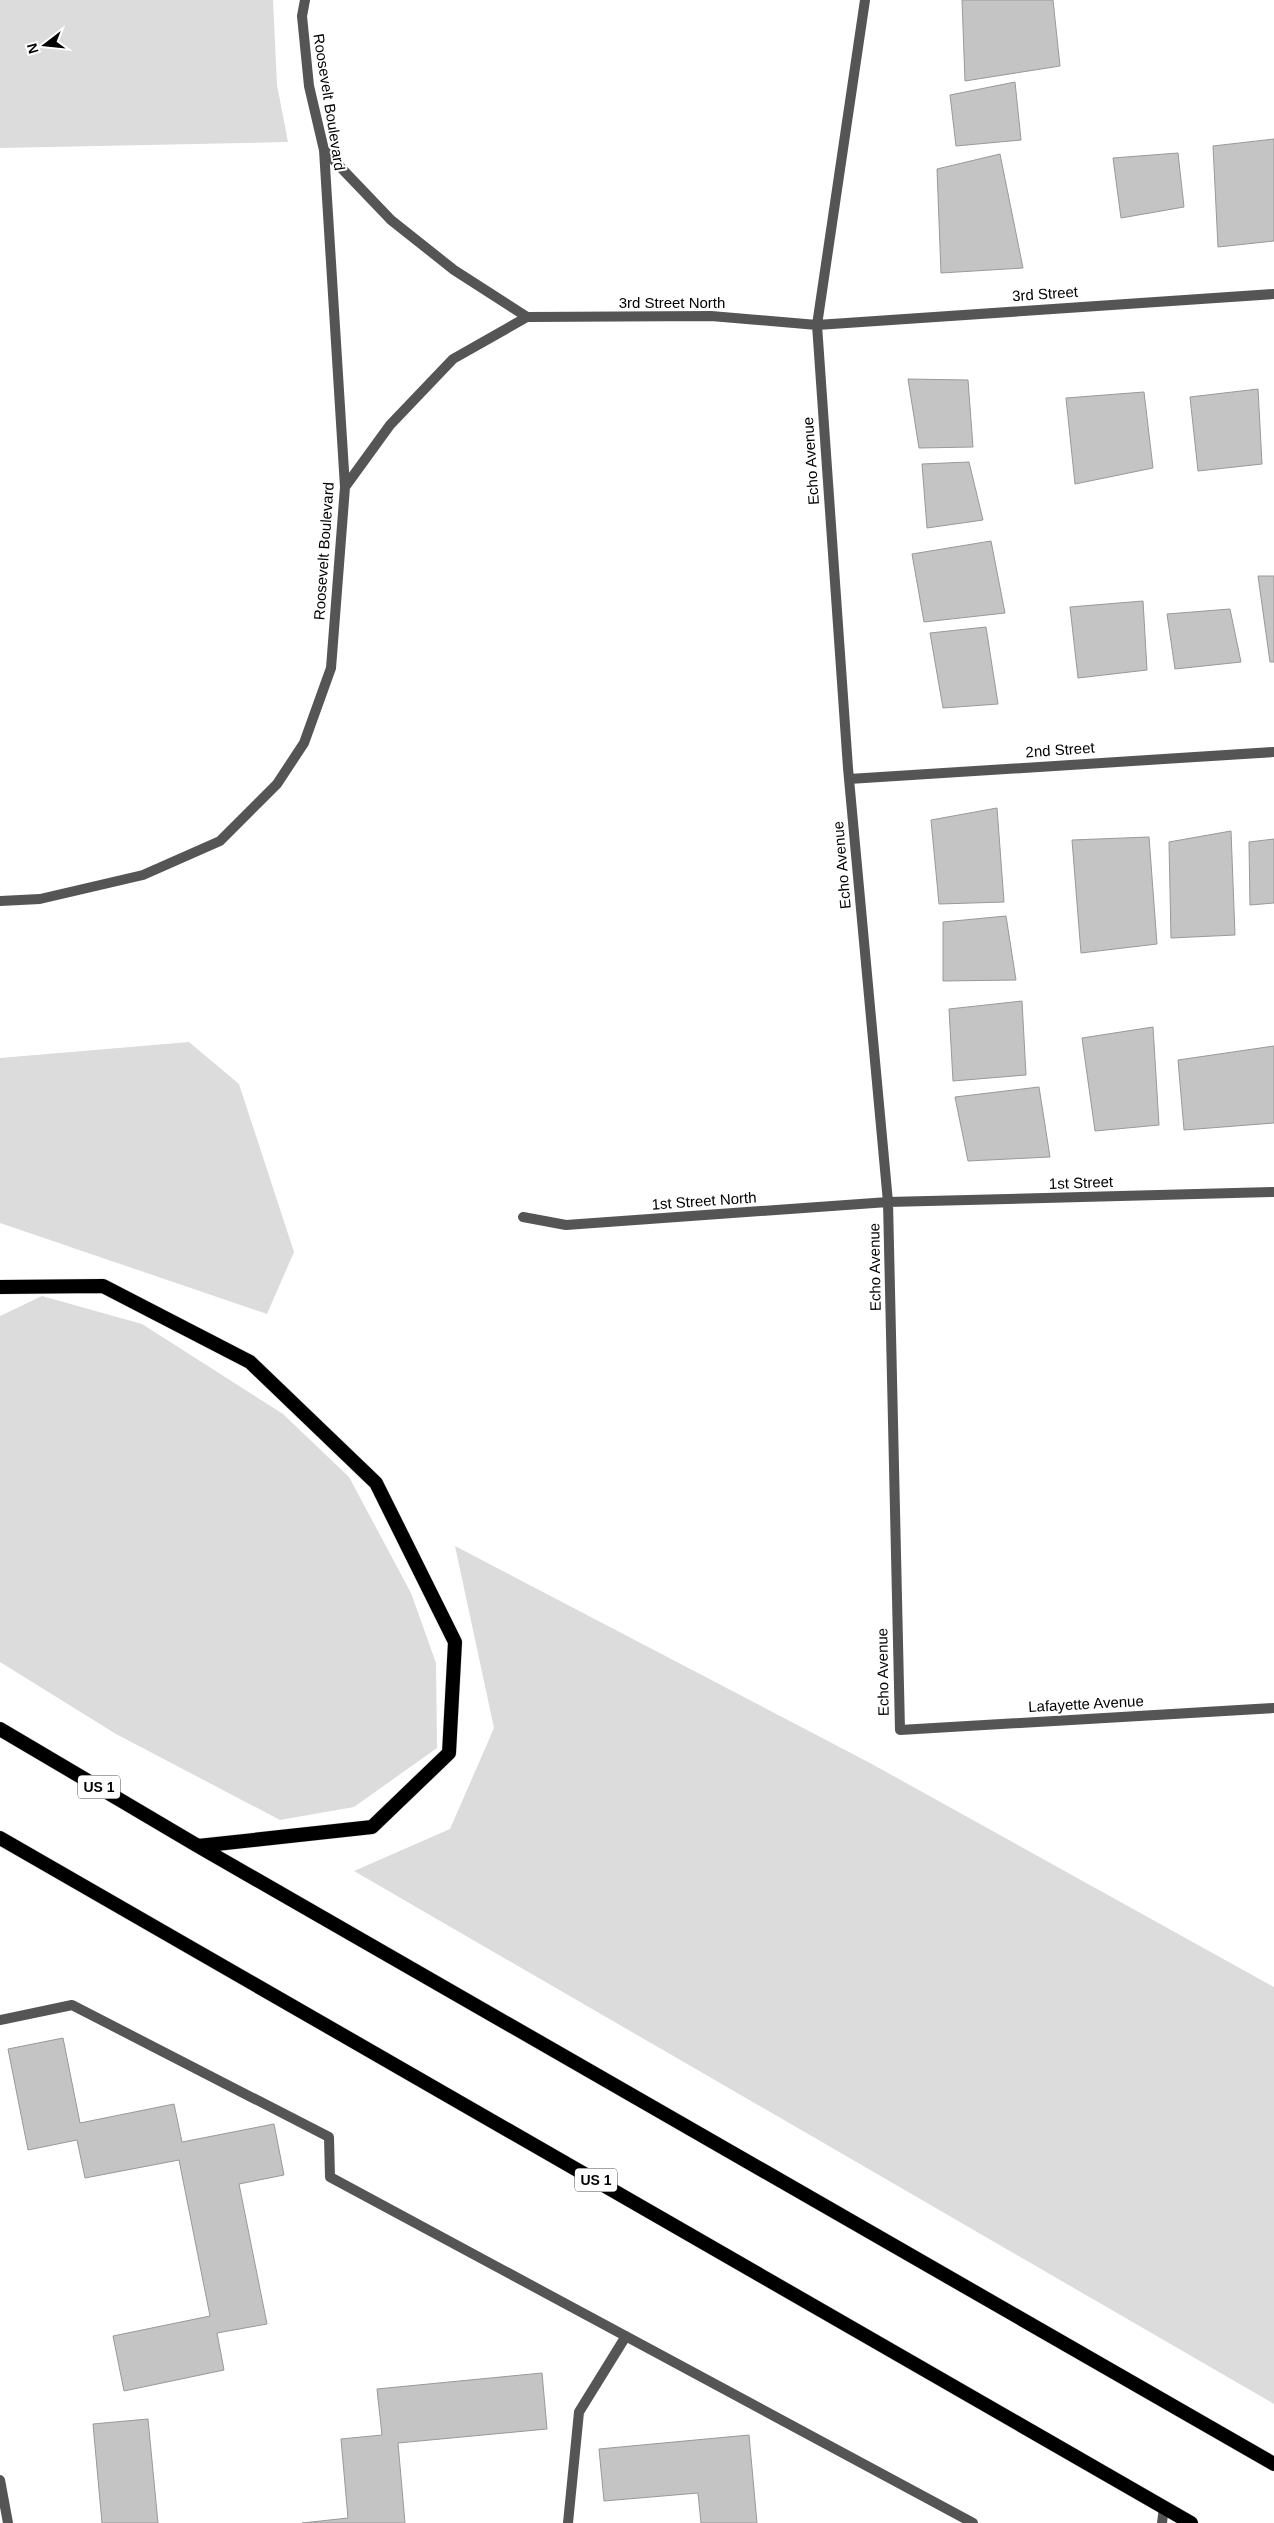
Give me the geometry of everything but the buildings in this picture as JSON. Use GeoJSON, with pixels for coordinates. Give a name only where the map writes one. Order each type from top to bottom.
{"type":"FeatureCollection","features":[{"type":"Feature","properties":{"kind":"highway"},"geometry":{"type":"LineString","coordinates":[[0,1287],[103,1286],[250,1362],[376,1483],[455,1642],[449,1753],[372,1827],[198,1846]]}},
{"type":"Feature","properties":{"kind":"highway","name":"US 1"},"geometry":{"type":"LineString","coordinates":[[0,1729],[198,1846],[1274,2464]]}},
{"type":"Feature","properties":{"kind":"highway","name":"US 1"},"geometry":{"type":"LineString","coordinates":[[0,1838],[1191,2523]]}},
{"type":"Feature","properties":{"kind":"street","name":"Roosevelt Boulevard"},"geometry":{"type":"LineString","coordinates":[[0,901],[40,899],[143,875],[220,841],[277,784],[304,743],[331,668],[345,487],[324,150],[309,86],[302,16],[305,0]]}},
{"type":"Feature","properties":{"kind":"street","name":"Echo Avenue"},"geometry":{"type":"LineString","coordinates":[[865,0],[817,325],[849,779],[888,1202],[900,1730]]}},
{"type":"Feature","properties":{"kind":"street"},"geometry":{"type":"LineString","coordinates":[[324,150],[391,220],[454,270],[527,317]]}},
{"type":"Feature","properties":{"kind":"street","name":"3rd Street"},"geometry":{"type":"LineString","coordinates":[[817,325],[1274,294]]}},
{"type":"Feature","properties":{"kind":"street","name":"3rd Street North"},"geometry":{"type":"LineString","coordinates":[[345,487],[390,425],[453,359],[527,317],[711,316],[817,325]]}},
{"type":"Feature","properties":{"kind":"street","name":"2nd Street"},"geometry":{"type":"LineString","coordinates":[[849,779],[1274,752]]}},
{"type":"Feature","properties":{"kind":"street","name":"1st Street"},"geometry":{"type":"LineString","coordinates":[[888,1202],[1274,1192]]}},
{"type":"Feature","properties":{"kind":"street","name":"1st Street North"},"geometry":{"type":"LineString","coordinates":[[523,1217],[566,1225],[888,1202]]}},
{"type":"Feature","properties":{"kind":"street","name":"Lafayette Avenue"},"geometry":{"type":"LineString","coordinates":[[900,1730],[1274,1708]]}},
{"type":"Feature","properties":{"kind":"street"},"geometry":{"type":"LineString","coordinates":[[0,2020],[72,2005],[330,2138],[330,2177],[973,2523]]}},
{"type":"Feature","properties":{"kind":"street"},"geometry":{"type":"LineString","coordinates":[[568,2523],[580,2412],[626,2336]]}},
{"type":"Feature","properties":{"kind":"street"},"geometry":{"type":"LineString","coordinates":[[0,2480],[8,2523]]}},
{"type":"Feature","properties":{"kind":"street"},"geometry":{"type":"LineString","coordinates":[[1162,2523],[1164,2507]]}},
{"type":"Feature","properties":{"kind":"shaded area"},"geometry":{"type":"Polygon","coordinates":[[[0,0],[273,0],[277,85],[288,142],[0,148],[0,0]]]}},
{"type":"Feature","properties":{"kind":"shaded area"},"geometry":{"type":"Polygon","coordinates":[[[189,1042],[239,1084],[294,1252],[267,1314],[0,1223],[0,1058],[189,1042]]]}},
{"type":"Feature","properties":{"kind":"shaded area"},"geometry":{"type":"Polygon","coordinates":[[[42,1296],[142,1324],[283,1414],[349,1477],[411,1593],[436,1663],[437,1748],[354,1807],[280,1820],[116,1734],[0,1662],[0,1316],[42,1296]]]}},
{"type":"Feature","properties":{"kind":"shaded area"},"geometry":{"type":"Polygon","coordinates":[[[455,1546],[870,1763],[1274,1987],[1274,2404],[354,1871],[450,1829],[494,1728],[455,1546]]]}}]}
